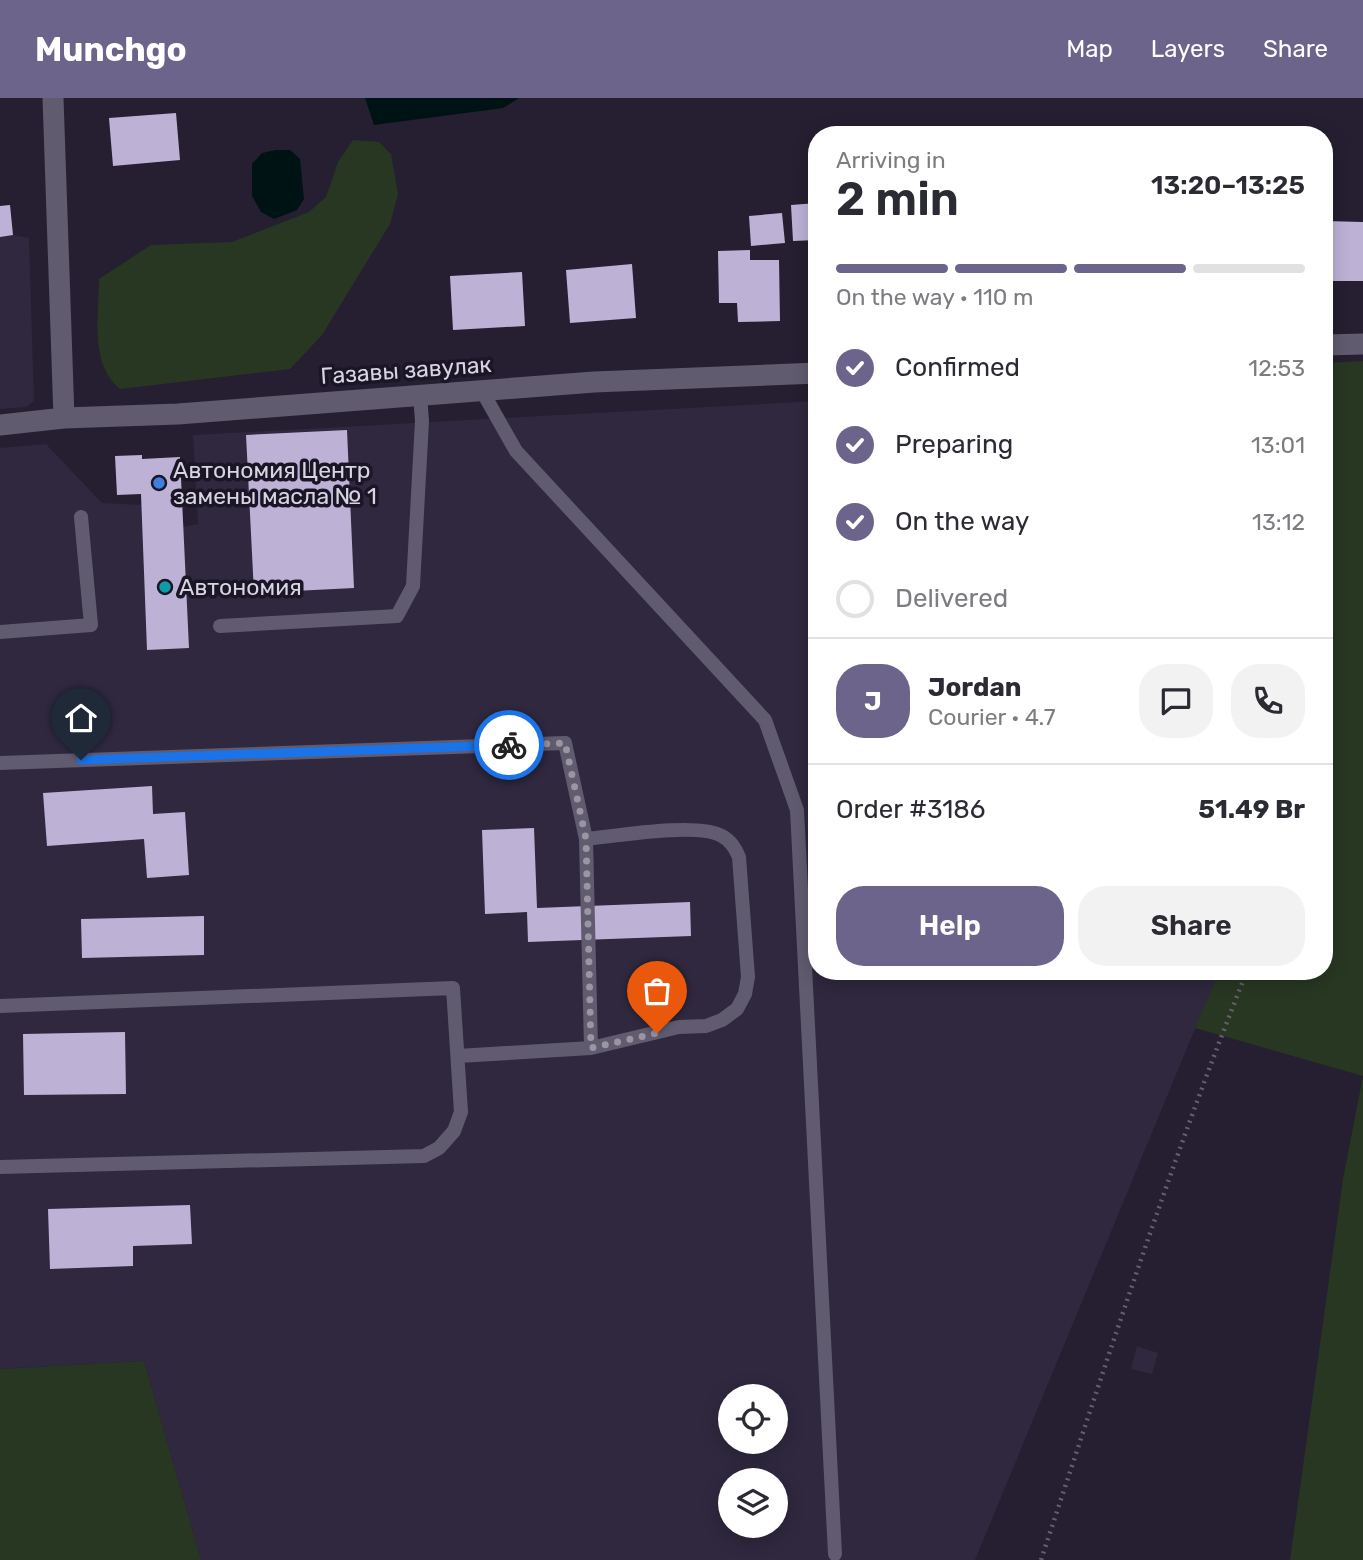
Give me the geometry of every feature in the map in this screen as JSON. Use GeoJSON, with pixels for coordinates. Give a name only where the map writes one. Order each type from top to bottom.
{"type":"FeatureCollection","features":[{"type":"Feature","properties":{"kind":"street"},"geometry":{"type":"LineString","coordinates":[[53,98],[64,418]]}},
{"type":"Feature","properties":{"kind":"street"},"geometry":{"type":"LineString","coordinates":[[1333,345],[1363,344]]}},
{"type":"Feature","properties":{"kind":"street","name":"Газавы завулак"},"geometry":{"type":"LineString","coordinates":[[0,425],[64,418],[178,414],[594,382],[808,373]]}},
{"type":"Feature","properties":{"kind":"lane"},"geometry":{"type":"LineString","coordinates":[[482,391],[516,451],[765,720],[797,810],[835,1554]]}},
{"type":"Feature","properties":{"kind":"lane"},"geometry":{"type":"LineString","coordinates":[[220,626],[397,616],[413,586],[422,421],[420,395]]}},
{"type":"Feature","properties":{"kind":"lane"},"geometry":{"type":"LineString","coordinates":[[0,632],[90,625],[81,517]]}},
{"type":"Feature","properties":{"kind":"lane"},"geometry":{"type":"LineString","coordinates":[[0,763],[565,743],[586,839],[591,1048]]}},
{"type":"Feature","properties":{"kind":"lane"},"geometry":{"type":"LineString","coordinates":[[458,1056],[591,1048],[679,1027],[706,1026],[722,1020],[737,1009],[745,994],[748,976],[739,857],[734,846],[722,835],[692,829],[586,839]]}},
{"type":"Feature","properties":{"kind":"lane"},"geometry":{"type":"LineString","coordinates":[[0,1006],[453,988],[461,1112],[454,1131],[439,1148],[424,1156],[0,1167]]}},
{"type":"Feature","properties":{"kind":"path"},"geometry":{"type":"LineString","coordinates":[[1041,1560],[1126,1304],[1215,1050],[1243,980]]}},
{"type":"Feature","properties":{"kind":"shaded area"},"geometry":{"type":"Polygon","coordinates":[[[365,98],[519,98],[503,108],[374,125],[365,98]]]}},
{"type":"Feature","properties":{"kind":"shaded area"},"geometry":{"type":"Polygon","coordinates":[[[290,150],[300,159],[304,199],[297,210],[274,219],[261,212],[252,196],[252,164],[262,153],[290,150]]]}},
{"type":"Feature","properties":{"kind":"shaded area"},"geometry":{"type":"Polygon","coordinates":[[[10,205],[13,235],[29,238],[34,401],[26,407],[0,409],[0,206],[10,205]]]}},
{"type":"Feature","properties":{"kind":"shaded area"},"geometry":{"type":"Polygon","coordinates":[[[808,401],[808,980],[1215,980],[975,1560],[201,1560],[144,1361],[0,1369],[0,448],[46,444],[102,503],[142,505],[183,527],[198,524],[193,435],[808,401]]]}},
{"type":"Feature","properties":{"kind":"shaded area"},"geometry":{"type":"Polygon","coordinates":[[[1137,1346],[1158,1353],[1152,1374],[1131,1369],[1137,1346]]]}},
{"type":"Feature","properties":{"kind":"green space"},"geometry":{"type":"Polygon","coordinates":[[[353,140],[379,142],[391,154],[398,194],[390,224],[322,335],[290,369],[120,389],[110,379],[100,353],[97,323],[99,279],[151,245],[232,242],[309,212],[326,197],[338,162],[353,140]]]}},
{"type":"Feature","properties":{"kind":"green space"},"geometry":{"type":"Polygon","coordinates":[[[1363,361],[1363,1076],[1195,1028],[1215,980],[1333,980],[1333,363],[1363,361]]]}},
{"type":"Feature","properties":{"kind":"green space"},"geometry":{"type":"Polygon","coordinates":[[[1363,1076],[1363,1560],[1290,1560],[1343,1179],[1363,1076]]]}},
{"type":"Feature","properties":{"kind":"green space"},"geometry":{"type":"Polygon","coordinates":[[[144,1361],[201,1560],[0,1560],[0,1369],[144,1361]]]}},
{"type":"Feature","properties":{"kind":"building"},"geometry":{"type":"Polygon","coordinates":[[[176,113],[180,160],[113,166],[109,118],[176,113]]]}},
{"type":"Feature","properties":{"kind":"building"},"geometry":{"type":"Polygon","coordinates":[[[808,204],[808,240],[793,241],[791,205],[808,204]]]}},
{"type":"Feature","properties":{"kind":"building"},"geometry":{"type":"Polygon","coordinates":[[[10,205],[13,235],[0,237],[0,206],[10,205]]]}},
{"type":"Feature","properties":{"kind":"building"},"geometry":{"type":"Polygon","coordinates":[[[782,213],[785,243],[751,246],[749,216],[782,213]]]}},
{"type":"Feature","properties":{"kind":"building"},"geometry":{"type":"Polygon","coordinates":[[[1333,221],[1363,222],[1363,281],[1333,281],[1333,221]]]}},
{"type":"Feature","properties":{"kind":"building"},"geometry":{"type":"Polygon","coordinates":[[[750,250],[750,260],[779,260],[780,321],[738,322],[737,303],[719,303],[718,251],[750,250]]]}},
{"type":"Feature","properties":{"kind":"building"},"geometry":{"type":"Polygon","coordinates":[[[632,264],[636,318],[570,323],[566,270],[632,264]]]}},
{"type":"Feature","properties":{"kind":"building"},"geometry":{"type":"Polygon","coordinates":[[[522,272],[525,326],[453,330],[450,276],[522,272]]]}},
{"type":"Feature","properties":{"kind":"building"},"geometry":{"type":"Polygon","coordinates":[[[347,430],[354,588],[254,593],[246,435],[347,430]]]}},
{"type":"Feature","properties":{"kind":"building","name":"Автономия"},"geometry":{"type":"Polygon","coordinates":[[[142,455],[142,459],[180,457],[189,648],[147,650],[141,494],[117,495],[115,456],[142,455]]]}},
{"type":"Feature","properties":{"kind":"building"},"geometry":{"type":"Polygon","coordinates":[[[152,786],[153,814],[185,812],[189,875],[147,878],[144,839],[47,846],[43,793],[152,786]]]}},
{"type":"Feature","properties":{"kind":"building"},"geometry":{"type":"Polygon","coordinates":[[[534,828],[537,908],[690,902],[691,936],[528,942],[527,912],[485,914],[482,830],[534,828]]]}},
{"type":"Feature","properties":{"kind":"building"},"geometry":{"type":"Polygon","coordinates":[[[204,916],[204,955],[82,958],[81,919],[204,916]]]}},
{"type":"Feature","properties":{"kind":"building"},"geometry":{"type":"Polygon","coordinates":[[[125,1032],[126,1094],[24,1095],[23,1034],[125,1032]]]}},
{"type":"Feature","properties":{"kind":"building"},"geometry":{"type":"Polygon","coordinates":[[[190,1205],[192,1244],[133,1246],[133,1266],[50,1269],[48,1209],[190,1205]]]}},
{"type":"Feature","properties":{"kind":"way so far"},"geometry":{"type":"LineString","coordinates":[[509,745],[565,743],[586,839],[591,1048],[657,1033]]}},
{"type":"Feature","properties":{"kind":"place","name":"Автономия Центр замены масла № 1"},"geometry":{"type":"Point","coordinates":[159,483]}},
{"type":"Feature","properties":{"kind":"place","name":"Автономия"},"geometry":{"type":"Point","coordinates":[165,587]}},
{"type":"Feature","properties":{"kind":"route"},"geometry":{"type":"LineString","coordinates":[[81,760],[509,745]]}}]}
